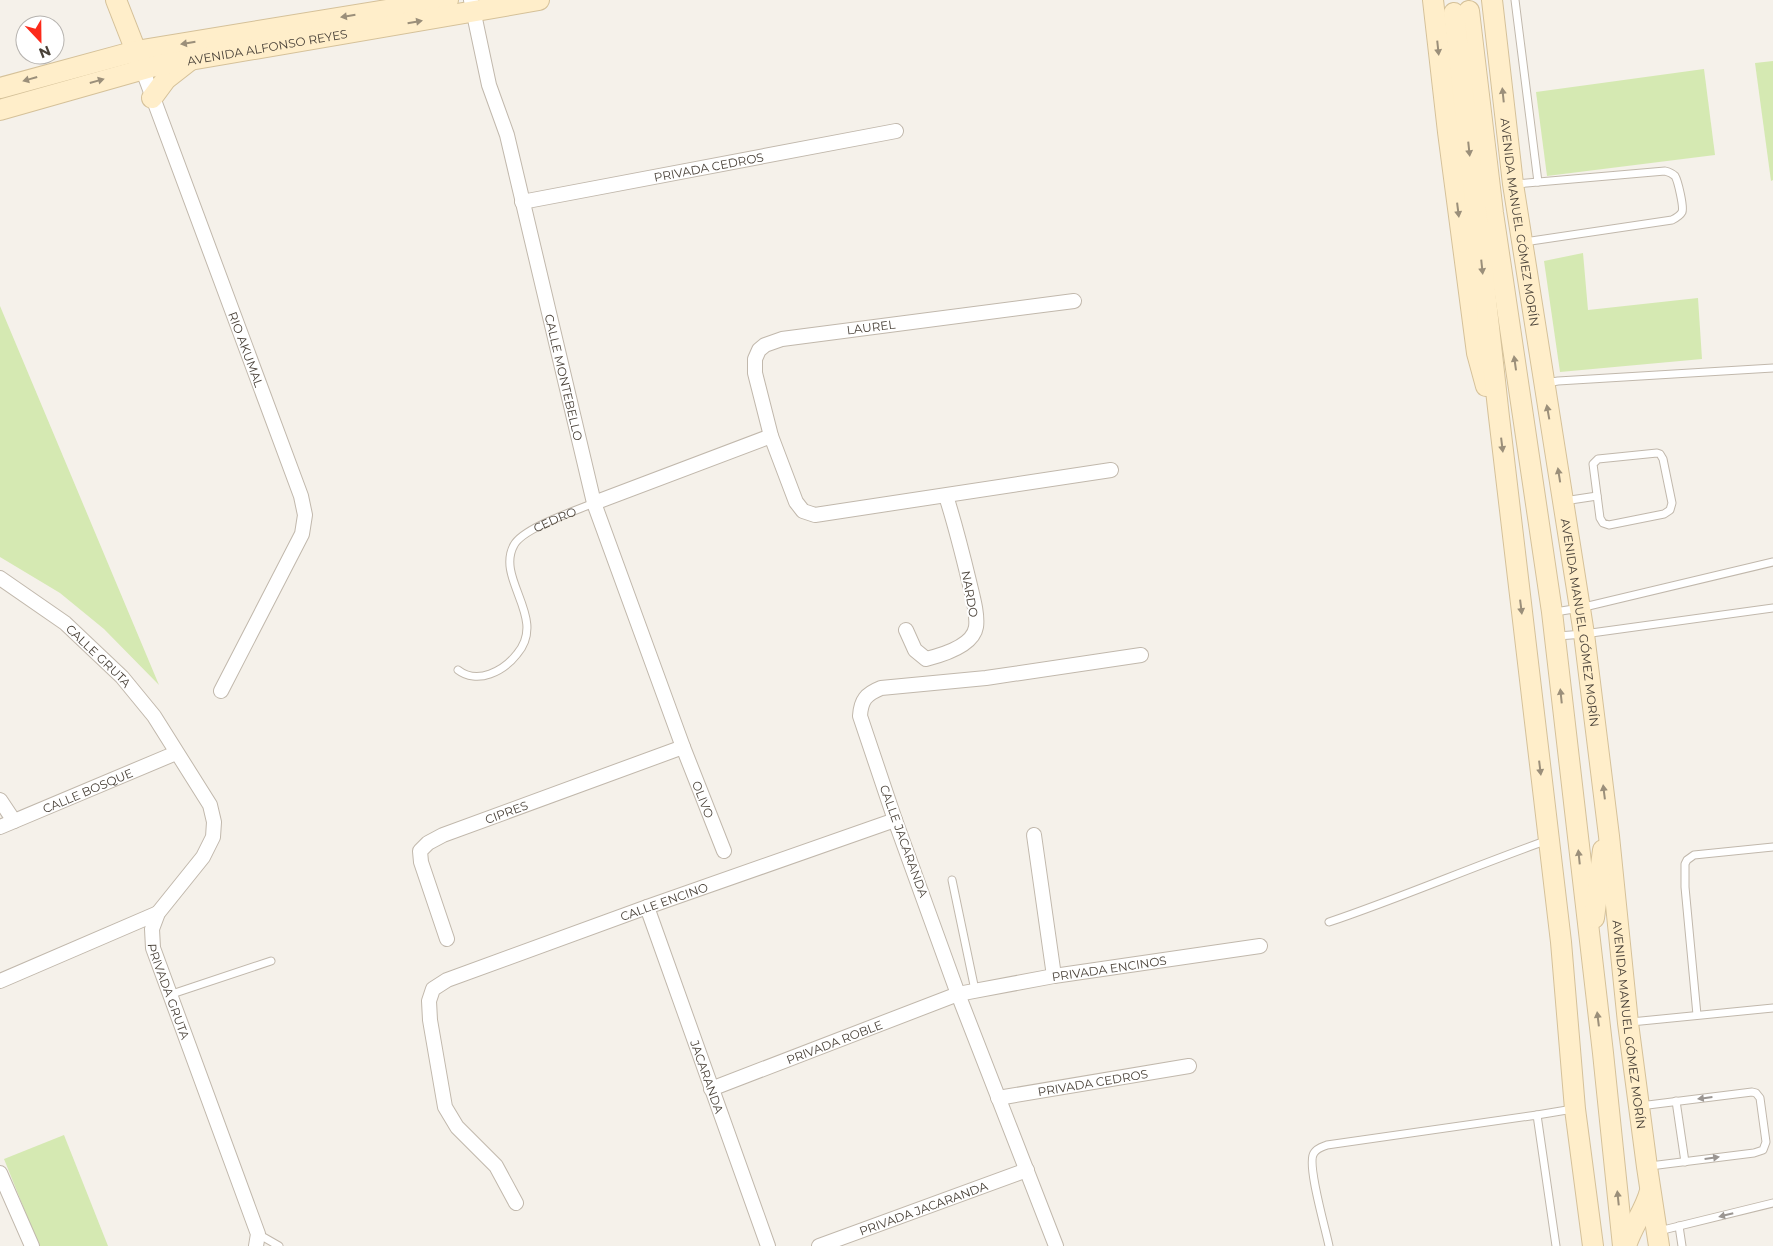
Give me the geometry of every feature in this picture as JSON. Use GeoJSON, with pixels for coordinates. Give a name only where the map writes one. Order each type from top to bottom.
{"type":"FeatureCollection","features":[{"type":"Feature","properties":{"kind":"main road","name":"RIO AKUMAL"},"geometry":{"type":"LineString","coordinates":[[116,0],[139,60]]}},
{"type":"Feature","properties":{"kind":"main road","name":"AVENIDA ALFONSO REYES"},"geometry":{"type":"LineString","coordinates":[[0,88],[448,0]]}},
{"type":"Feature","properties":{"kind":"main road","name":"AVENIDA ALFONSO REYES"},"geometry":{"type":"LineString","coordinates":[[0,110],[139,60],[192,60],[386,12],[539,0]]}},
{"type":"Feature","properties":{"kind":"main road","name":"AVENIDA MANUEL GÓMEZ MORÍN"},"geometry":{"type":"LineString","coordinates":[[1433,0],[1450,152],[1477,353],[1483,379],[1499,417]]}},
{"type":"Feature","properties":{"kind":"main road","name":"AVENIDA MANUEL GÓMEZ MORÍN"},"geometry":{"type":"LineString","coordinates":[[1492,0],[1513,184],[1543,384],[1584,634],[1609,836],[1628,1023],[1658,1239]]}},
{"type":"Feature","properties":{"kind":"main road","name":"AVENIDA MANUEL GÓMEZ MORÍN"},"geometry":{"type":"LineString","coordinates":[[1593,1246],[1575,1109],[1561,942],[1499,417],[1461,12],[1552,612],[1624,1246]]}},
{"type":"Feature","properties":{"kind":"main road"},"geometry":{"type":"LineString","coordinates":[[152,98],[166,79],[177,69],[192,60]]}},
{"type":"Feature","properties":{"kind":"main road"},"geometry":{"type":"LineString","coordinates":[[1527,446],[1531,434],[1532,420],[1529,352],[1536,334]]}},
{"type":"Feature","properties":{"kind":"main road"},"geometry":{"type":"LineString","coordinates":[[1588,930],[1594,918],[1602,856],[1609,836]]}},
{"type":"Feature","properties":{"kind":"main road"},"geometry":{"type":"LineString","coordinates":[[1603,1054],[1611,1059],[1629,1080],[1636,1084]]}},
{"type":"Feature","properties":{"kind":"main road"},"geometry":{"type":"LineString","coordinates":[[1624,1246],[1645,1207],[1650,1190]]}},
{"type":"Feature","properties":{"kind":"street","name":"CALLE MONTEBELLO"},"geometry":{"type":"LineString","coordinates":[[472,6],[489,85],[507,135],[594,503],[683,747]]}},
{"type":"Feature","properties":{"kind":"street","name":"RIO AKUMAL"},"geometry":{"type":"LineString","coordinates":[[139,60],[298,487],[305,515],[302,534],[220,691]]}},
{"type":"Feature","properties":{"kind":"street","name":"PRIVADA CEDROS"},"geometry":{"type":"LineString","coordinates":[[522,202],[896,131]]}},
{"type":"Feature","properties":{"kind":"street","name":"LAUREL"},"geometry":{"type":"LineString","coordinates":[[946,496],[816,515],[803,512],[796,502],[771,436],[755,373],[755,359],[759,350],[765,345],[782,339],[1074,300]]}},
{"type":"Feature","properties":{"kind":"street","name":"CEDRO"},"geometry":{"type":"LineString","coordinates":[[594,503],[771,436]]}},
{"type":"Feature","properties":{"kind":"street"},"geometry":{"type":"LineString","coordinates":[[946,496],[1111,470]]}},
{"type":"Feature","properties":{"kind":"street","name":"NARDO"},"geometry":{"type":"LineString","coordinates":[[906,630],[915,650],[926,659],[946,654],[966,642],[976,628],[974,602],[946,496]]}},
{"type":"Feature","properties":{"kind":"street","name":"CALLE GRUTA"},"geometry":{"type":"LineString","coordinates":[[0,578],[65,624],[122,677],[154,716],[176,753]]}},
{"type":"Feature","properties":{"kind":"street","name":"CALLE JACARANDA"},"geometry":{"type":"LineString","coordinates":[[1056,1246],[958,994],[895,820],[860,716],[861,706],[864,698],[870,692],[881,688],[986,678],[1141,655]]}},
{"type":"Feature","properties":{"kind":"street","name":"OLIVO"},"geometry":{"type":"LineString","coordinates":[[683,747],[724,851]]}},
{"type":"Feature","properties":{"kind":"street","name":"CIPRES"},"geometry":{"type":"LineString","coordinates":[[447,939],[420,862],[420,851],[428,843],[443,835],[683,747]]}},
{"type":"Feature","properties":{"kind":"street","name":"CALLE BOSQUE"},"geometry":{"type":"LineString","coordinates":[[0,827],[176,753]]}},
{"type":"Feature","properties":{"kind":"street","name":"PRIVADA GRUTA"},"geometry":{"type":"LineString","coordinates":[[176,753],[210,806],[214,822],[213,837],[203,857],[158,913],[152,929],[153,948],[257,1240]]}},
{"type":"Feature","properties":{"kind":"street"},"geometry":{"type":"LineString","coordinates":[[0,800],[14,821]]}},
{"type":"Feature","properties":{"kind":"street","name":"CALLE ENCINO"},"geometry":{"type":"LineString","coordinates":[[516,1203],[496,1166],[457,1127],[445,1107],[430,1020],[429,1002],[434,989],[447,980],[647,906],[895,820]]}},
{"type":"Feature","properties":{"kind":"street"},"geometry":{"type":"LineString","coordinates":[[1034,836],[1054,976]]}},
{"type":"Feature","properties":{"kind":"street","name":"JACARANDA"},"geometry":{"type":"LineString","coordinates":[[647,906],[768,1246]]}},
{"type":"Feature","properties":{"kind":"street"},"geometry":{"type":"LineString","coordinates":[[0,981],[158,913]]}},
{"type":"Feature","properties":{"kind":"street","name":"PRIVADA ENCINOS"},"geometry":{"type":"LineString","coordinates":[[958,994],[1054,976],[1260,946]]}},
{"type":"Feature","properties":{"kind":"street","name":"PRIVADA ROBLE"},"geometry":{"type":"LineString","coordinates":[[711,1089],[958,994]]}},
{"type":"Feature","properties":{"kind":"street","name":"PRIVADA CEDROS"},"geometry":{"type":"LineString","coordinates":[[998,1098],[1189,1066]]}},
{"type":"Feature","properties":{"kind":"street","name":"PRIVADA JACARANDA"},"geometry":{"type":"LineString","coordinates":[[819,1246],[1027,1170]]}},
{"type":"Feature","properties":{"kind":"street"},"geometry":{"type":"LineString","coordinates":[[0,1173],[32,1246]]}},
{"type":"Feature","properties":{"kind":"lane"},"geometry":{"type":"LineString","coordinates":[[1515,0],[1538,182]]}},
{"type":"Feature","properties":{"kind":"lane"},"geometry":{"type":"LineString","coordinates":[[1513,184],[1665,171],[1670,172],[1677,181],[1682,212],[1672,220],[1522,243]]}},
{"type":"Feature","properties":{"kind":"lane"},"geometry":{"type":"LineString","coordinates":[[1543,384],[1558,381],[1773,368]]}},
{"type":"Feature","properties":{"kind":"lane"},"geometry":{"type":"LineString","coordinates":[[1657,453],[1662,456],[1672,504],[1672,507],[1667,512],[1605,524],[1600,518],[1597,496],[1593,464],[1595,460],[1657,453]]}},
{"type":"Feature","properties":{"kind":"lane"},"geometry":{"type":"LineString","coordinates":[[1563,501],[1597,496]]}},
{"type":"Feature","properties":{"kind":"lane","name":"CEDRO"},"geometry":{"type":"LineString","coordinates":[[458,670],[464,675],[475,677],[488,675],[500,670],[520,652],[525,641],[527,624],[525,609],[510,569],[513,545],[532,530],[594,503]]}},
{"type":"Feature","properties":{"kind":"lane"},"geometry":{"type":"LineString","coordinates":[[1552,612],[1580,608],[1773,562]]}},
{"type":"Feature","properties":{"kind":"lane"},"geometry":{"type":"LineString","coordinates":[[1555,637],[1773,608]]}},
{"type":"Feature","properties":{"kind":"lane"},"geometry":{"type":"LineString","coordinates":[[1329,922],[1392,900],[1479,864],[1548,840]]}},
{"type":"Feature","properties":{"kind":"lane"},"geometry":{"type":"LineString","coordinates":[[1697,1015],[1685,887],[1685,864],[1687,860],[1694,856],[1773,847]]}},
{"type":"Feature","properties":{"kind":"lane"},"geometry":{"type":"LineString","coordinates":[[952,880],[975,990]]}},
{"type":"Feature","properties":{"kind":"lane"},"geometry":{"type":"LineString","coordinates":[[169,995],[271,961]]}},
{"type":"Feature","properties":{"kind":"lane"},"geometry":{"type":"LineString","coordinates":[[1628,1023],[1773,1008]]}},
{"type":"Feature","properties":{"kind":"lane"},"geometry":{"type":"LineString","coordinates":[[1639,1106],[1756,1093],[1760,1098],[1766,1142],[1763,1150],[1754,1152],[1647,1167]]}},
{"type":"Feature","properties":{"kind":"lane"},"geometry":{"type":"LineString","coordinates":[[1676,1102],[1685,1162]]}},
{"type":"Feature","properties":{"kind":"lane"},"geometry":{"type":"LineString","coordinates":[[1328,1246],[1313,1175],[1312,1158],[1314,1152],[1319,1148],[1327,1145],[1575,1109]]}},
{"type":"Feature","properties":{"kind":"lane"},"geometry":{"type":"LineString","coordinates":[[1536,1115],[1556,1246]]}},
{"type":"Feature","properties":{"kind":"lane"},"geometry":{"type":"LineString","coordinates":[[1658,1239],[1679,1226],[1773,1203]]}},
{"type":"Feature","properties":{"kind":"lane"},"geometry":{"type":"LineString","coordinates":[[1679,1226],[1682,1246]]}},
{"type":"Feature","properties":{"kind":"lane"},"geometry":{"type":"LineString","coordinates":[[257,1240],[279,1246]]}},
{"type":"Feature","properties":{"kind":"green space"},"geometry":{"type":"Polygon","coordinates":[[[1773,61],[1773,180],[1771,181],[1755,63],[1773,61]]]}},
{"type":"Feature","properties":{"kind":"green space"},"geometry":{"type":"Polygon","coordinates":[[[1704,69],[1715,155],[1547,176],[1536,92],[1704,69]]]}},
{"type":"Feature","properties":{"kind":"green space"},"geometry":{"type":"Polygon","coordinates":[[[1583,253],[1588,310],[1698,298],[1702,359],[1560,372],[1544,261],[1583,253]]]}},
{"type":"Feature","properties":{"kind":"green space"},"geometry":{"type":"Polygon","coordinates":[[[0,306],[159,685],[104,629],[60,593],[0,557],[0,306]]]}},
{"type":"Feature","properties":{"kind":"green space"},"geometry":{"type":"Polygon","coordinates":[[[64,1135],[108,1246],[39,1246],[4,1159],[64,1135]]]}}]}
